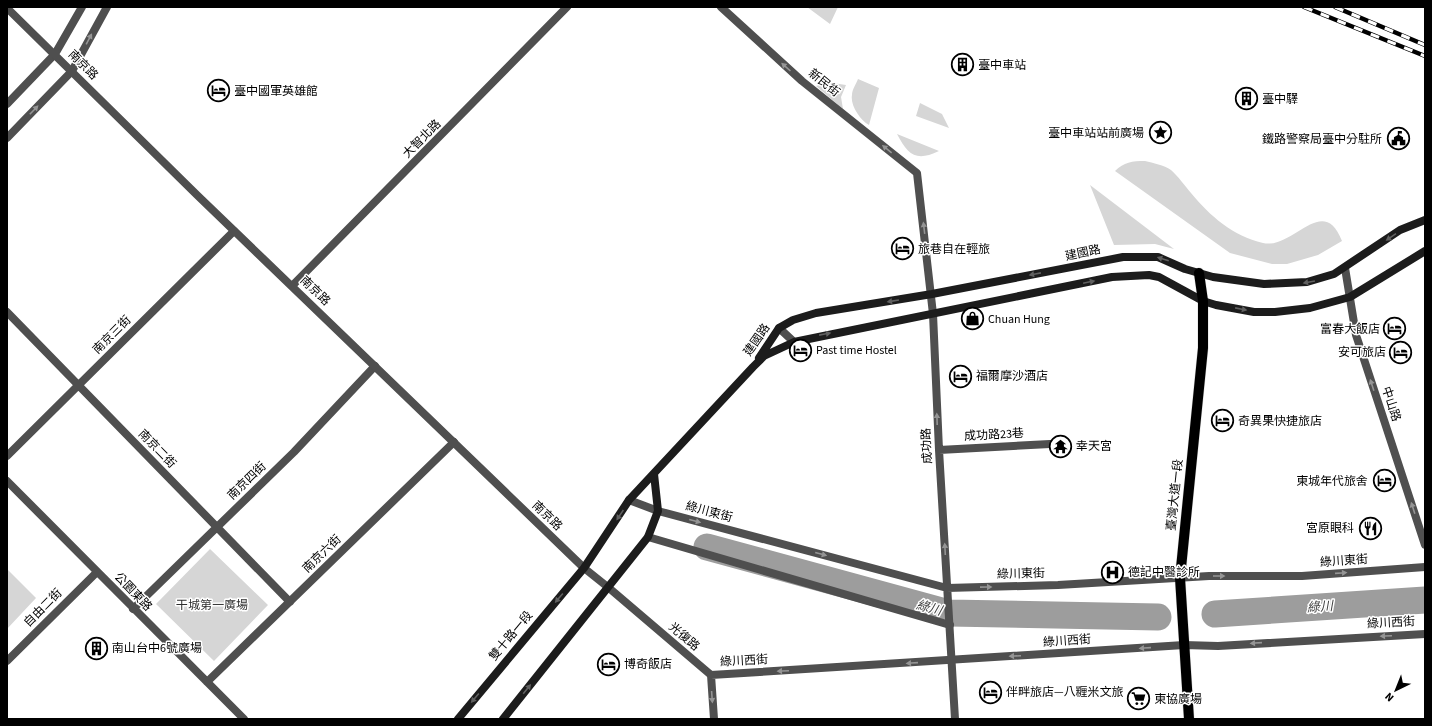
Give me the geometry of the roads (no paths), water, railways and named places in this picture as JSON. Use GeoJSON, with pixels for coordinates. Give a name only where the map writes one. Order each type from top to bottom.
{"type":"FeatureCollection","features":[{"type":"Feature","properties":{"kind":"main road","name":"建國路"},"geometry":{"type":"LineString","coordinates":[[753,367],[779,328],[793,320],[816,313],[932,294],[1123,257],[1158,257],[1199,273],[1264,284],[1286,284],[1319,279],[1345,268],[1400,230],[1425,220]]}},
{"type":"Feature","properties":{"kind":"main road","name":"建國路"},"geometry":{"type":"LineString","coordinates":[[584,568],[629,500],[764,356],[794,342],[1112,277],[1138,274],[1159,277],[1203,301],[1254,312],[1275,312],[1310,308],[1350,298],[1425,251]]}},
{"type":"Feature","properties":{"kind":"main road","name":"臺灣大道一段"},"geometry":{"type":"LineString","coordinates":[[1189,719],[1180,578],[1203,348],[1203,301],[1199,273]]}},
{"type":"Feature","properties":{"kind":"main road"},"geometry":{"type":"LineString","coordinates":[[503,719],[609,588],[648,537],[658,511],[654,474]]}},
{"type":"Feature","properties":{"kind":"main road","name":"雙十路一段"},"geometry":{"type":"LineString","coordinates":[[458,719],[584,568]]}},
{"type":"Feature","properties":{"kind":"street"},"geometry":{"type":"LineString","coordinates":[[7,104],[55,54],[82,7]]}},
{"type":"Feature","properties":{"kind":"street"},"geometry":{"type":"LineString","coordinates":[[7,138],[72,71],[107,7]]}},
{"type":"Feature","properties":{"kind":"street","name":"大智北路"},"geometry":{"type":"LineString","coordinates":[[292,286],[567,7]]}},
{"type":"Feature","properties":{"kind":"street","name":"新民街"},"geometry":{"type":"LineString","coordinates":[[721,7],[802,81],[917,173]]}},
{"type":"Feature","properties":{"kind":"street","name":"南京路"},"geometry":{"type":"LineString","coordinates":[[7,8],[234,231],[584,568],[609,588]]}},
{"type":"Feature","properties":{"kind":"street","name":"成功路"},"geometry":{"type":"LineString","coordinates":[[917,173],[934,314],[938,450],[955,719]]}},
{"type":"Feature","properties":{"kind":"street","name":"南京三街"},"geometry":{"type":"LineString","coordinates":[[7,456],[234,231]]}},
{"type":"Feature","properties":{"kind":"street","name":"中山路"},"geometry":{"type":"LineString","coordinates":[[1345,268],[1356,335],[1425,545]]}},
{"type":"Feature","properties":{"kind":"street","name":"南京二街"},"geometry":{"type":"LineString","coordinates":[[7,312],[216,528],[290,602]]}},
{"type":"Feature","properties":{"kind":"street"},"geometry":{"type":"LineString","coordinates":[[779,328],[794,342]]}},
{"type":"Feature","properties":{"kind":"street","name":"南京四街"},"geometry":{"type":"LineString","coordinates":[[133,610],[294,452],[375,366]]}},
{"type":"Feature","properties":{"kind":"street","name":"南京六街"},"geometry":{"type":"LineString","coordinates":[[207,682],[454,442]]}},
{"type":"Feature","properties":{"kind":"street","name":"成功路23巷"},"geometry":{"type":"LineString","coordinates":[[938,450],[1050,444]]}},
{"type":"Feature","properties":{"kind":"street","name":"公園東路"},"geometry":{"type":"LineString","coordinates":[[7,481],[133,610],[244,719]]}},
{"type":"Feature","properties":{"kind":"street","name":"綠川東街"},"geometry":{"type":"LineString","coordinates":[[629,500],[658,511],[947,588],[1058,586],[1180,578],[1302,576],[1425,567]]}},
{"type":"Feature","properties":{"kind":"street"},"geometry":{"type":"LineString","coordinates":[[648,537],[950,625]]}},
{"type":"Feature","properties":{"kind":"street","name":"自由二街"},"geometry":{"type":"LineString","coordinates":[[7,662],[97,572]]}},
{"type":"Feature","properties":{"kind":"street","name":"光復路"},"geometry":{"type":"LineString","coordinates":[[609,588],[711,675]]}},
{"type":"Feature","properties":{"kind":"street","name":"綠川西街"},"geometry":{"type":"LineString","coordinates":[[711,675],[951,660],[1184,640],[1218,646],[1425,634]]}},
{"type":"Feature","properties":{"kind":"street"},"geometry":{"type":"LineString","coordinates":[[711,675],[714,719]]}},
{"type":"Feature","properties":{"kind":"waterway","name":"綠川"},"geometry":{"type":"LineString","coordinates":[[707,547],[949,613],[1158,617]]}},
{"type":"Feature","properties":{"kind":"waterway","name":"綠川"},"geometry":{"type":"LineString","coordinates":[[1215,614],[1425,600]]}},
{"type":"Feature","properties":{"kind":"railway"},"geometry":{"type":"LineString","coordinates":[[1304,7],[1425,56]]}},
{"type":"Feature","properties":{"kind":"railway"},"geometry":{"type":"LineString","coordinates":[[1335,7],[1425,45]]}},
{"type":"Feature","properties":{"kind":"place","name":"臺中車站"},"geometry":{"type":"Point","coordinates":[962,65]}},
{"type":"Feature","properties":{"kind":"place","name":"臺中國軍英雄館"},"geometry":{"type":"Point","coordinates":[218,91]}},
{"type":"Feature","properties":{"kind":"place","name":"臺中驛"},"geometry":{"type":"Point","coordinates":[1247,99]}},
{"type":"Feature","properties":{"kind":"place","name":"臺中車站站前廣場"},"geometry":{"type":"Point","coordinates":[1160,133]}},
{"type":"Feature","properties":{"kind":"place","name":"鐵路警察局臺中分駐所"},"geometry":{"type":"Point","coordinates":[1398,139]}},
{"type":"Feature","properties":{"kind":"place","name":"旅巷自在輕旅"},"geometry":{"type":"Point","coordinates":[902,249]}},
{"type":"Feature","properties":{"kind":"place","name":"Chuan Hung"},"geometry":{"type":"Point","coordinates":[972,319]}},
{"type":"Feature","properties":{"kind":"place","name":"富春大飯店"},"geometry":{"type":"Point","coordinates":[1395,329]}},
{"type":"Feature","properties":{"kind":"place","name":"Past time Hostel"},"geometry":{"type":"Point","coordinates":[801,350]}},
{"type":"Feature","properties":{"kind":"place","name":"安可旅店"},"geometry":{"type":"Point","coordinates":[1401,352]}},
{"type":"Feature","properties":{"kind":"place","name":"福爾摩沙酒店"},"geometry":{"type":"Point","coordinates":[961,376]}},
{"type":"Feature","properties":{"kind":"place","name":"奇異果快捷旅店"},"geometry":{"type":"Point","coordinates":[1223,421]}},
{"type":"Feature","properties":{"kind":"place","name":"幸天宮"},"geometry":{"type":"Point","coordinates":[1060,446]}},
{"type":"Feature","properties":{"kind":"place","name":"東城年代旅舍"},"geometry":{"type":"Point","coordinates":[1384,481]}},
{"type":"Feature","properties":{"kind":"place","name":"宮原眼科"},"geometry":{"type":"Point","coordinates":[1370,528]}},
{"type":"Feature","properties":{"kind":"place","name":"德記中醫診所"},"geometry":{"type":"Point","coordinates":[1112,572]}},
{"type":"Feature","properties":{"kind":"place","name":"南山台中6號廣場"},"geometry":{"type":"Point","coordinates":[97,648]}},
{"type":"Feature","properties":{"kind":"place","name":"博奇飯店"},"geometry":{"type":"Point","coordinates":[609,664]}},
{"type":"Feature","properties":{"kind":"place","name":"伴畔旅店―八糎米文旅"},"geometry":{"type":"Point","coordinates":[991,692]}},
{"type":"Feature","properties":{"kind":"place","name":"東協廣場"},"geometry":{"type":"Point","coordinates":[1139,699]}},
{"type":"Feature","properties":{"kind":"park label","name":"干城第一廣場"},"geometry":{"type":"Point","coordinates":[212,605]}}]}
